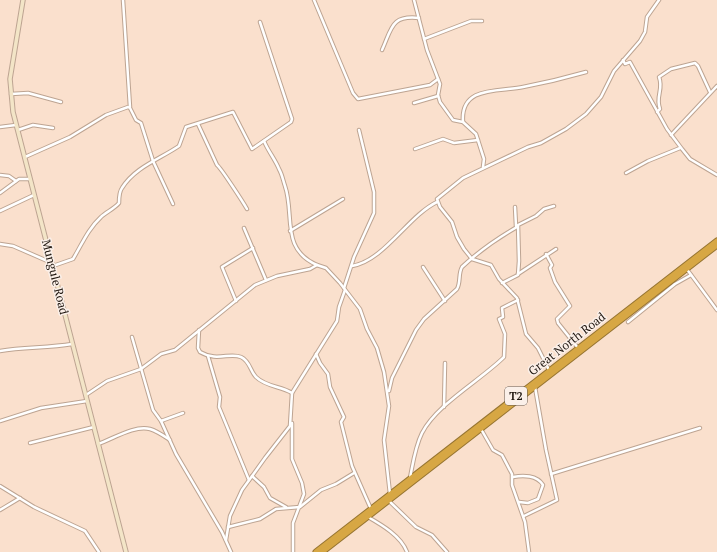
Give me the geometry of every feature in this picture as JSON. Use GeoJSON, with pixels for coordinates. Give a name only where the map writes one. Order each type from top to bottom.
{"type":"FeatureCollection","features":[{"type":"Feature","properties":{"kind":"highway","name":"Great North Road"},"geometry":{"type":"LineString","coordinates":[[323,552],[367,517],[410,478],[685,268],[717,241]]}},
{"type":"Feature","properties":{"kind":"highway","name":"Great North Road"},"geometry":{"type":"LineString","coordinates":[[316,552],[371,509],[481,429],[535,387],[578,348],[717,245]]}},
{"type":"Feature","properties":{"kind":"street","name":"Mungule Road"},"geometry":{"type":"LineString","coordinates":[[23,0],[11,64],[10,94],[16,125],[126,552]]}},
{"type":"Feature","properties":{"kind":"street"},"geometry":{"type":"LineString","coordinates":[[123,0],[130,107],[136,120],[141,123],[153,161],[173,204]]}},
{"type":"Feature","properties":{"kind":"street"},"geometry":{"type":"LineString","coordinates":[[314,0],[353,93],[358,99],[430,85],[438,79]]}},
{"type":"Feature","properties":{"kind":"street"},"geometry":{"type":"LineString","coordinates":[[414,0],[424,39],[440,84],[438,96],[441,104],[453,120],[464,122],[476,134],[484,158],[483,168]]}},
{"type":"Feature","properties":{"kind":"street"},"geometry":{"type":"LineString","coordinates":[[352,266],[365,262],[382,250],[409,222],[437,202],[438,197],[460,180],[528,147],[541,143],[586,114],[601,97],[612,73],[642,38],[647,17],[659,0]]}},
{"type":"Feature","properties":{"kind":"street"},"geometry":{"type":"LineString","coordinates":[[382,50],[397,20],[404,17],[419,18]]}},
{"type":"Feature","properties":{"kind":"street"},"geometry":{"type":"LineString","coordinates":[[424,39],[471,21],[482,21]]}},
{"type":"Feature","properties":{"kind":"street"},"geometry":{"type":"LineString","coordinates":[[0,244],[13,246],[52,265],[73,259],[87,232],[100,218],[119,203],[122,187],[135,174],[153,161],[179,146],[186,127],[233,112],[237,116],[251,148],[264,141],[292,121],[260,22]]}},
{"type":"Feature","properties":{"kind":"street"},"geometry":{"type":"LineString","coordinates":[[623,60],[625,64],[630,62],[657,112],[681,148],[690,158],[717,175]]}},
{"type":"Feature","properties":{"kind":"street"},"geometry":{"type":"LineString","coordinates":[[657,112],[660,109],[657,99],[662,86],[659,77],[671,69],[695,62],[710,92]]}},
{"type":"Feature","properties":{"kind":"street"},"geometry":{"type":"LineString","coordinates":[[464,122],[463,113],[465,106],[471,99],[481,93],[501,88],[524,87],[586,72]]}},
{"type":"Feature","properties":{"kind":"street"},"geometry":{"type":"LineString","coordinates":[[671,135],[701,105],[710,92],[717,86]]}},
{"type":"Feature","properties":{"kind":"street"},"geometry":{"type":"LineString","coordinates":[[10,94],[28,93],[61,102]]}},
{"type":"Feature","properties":{"kind":"street"},"geometry":{"type":"LineString","coordinates":[[414,103],[438,96]]}},
{"type":"Feature","properties":{"kind":"street"},"geometry":{"type":"LineString","coordinates":[[25,157],[70,137],[109,113],[130,107]]}},
{"type":"Feature","properties":{"kind":"street"},"geometry":{"type":"LineString","coordinates":[[198,124],[217,165],[222,169],[227,180],[247,209]]}},
{"type":"Feature","properties":{"kind":"street"},"geometry":{"type":"LineString","coordinates":[[0,127],[16,125]]}},
{"type":"Feature","properties":{"kind":"street"},"geometry":{"type":"LineString","coordinates":[[18,130],[33,125],[53,128]]}},
{"type":"Feature","properties":{"kind":"street"},"geometry":{"type":"LineString","coordinates":[[293,552],[293,523],[304,494],[302,483],[292,459],[292,393],[336,321],[354,257],[373,217],[375,199],[359,130]]}},
{"type":"Feature","properties":{"kind":"street"},"geometry":{"type":"LineString","coordinates":[[415,149],[443,139],[454,143],[478,140]]}},
{"type":"Feature","properties":{"kind":"street"},"geometry":{"type":"LineString","coordinates":[[264,141],[280,170],[286,190],[290,231],[300,251],[317,265],[329,270],[360,309],[367,329],[377,348],[388,392],[389,406],[384,440],[388,497],[416,527],[432,535],[447,552]]}},
{"type":"Feature","properties":{"kind":"street"},"geometry":{"type":"LineString","coordinates":[[626,173],[648,161],[681,148]]}},
{"type":"Feature","properties":{"kind":"street"},"geometry":{"type":"LineString","coordinates":[[0,175],[9,176],[16,181]]}},
{"type":"Feature","properties":{"kind":"street"},"geometry":{"type":"LineString","coordinates":[[0,193],[16,181],[30,179]]}},
{"type":"Feature","properties":{"kind":"street"},"geometry":{"type":"LineString","coordinates":[[0,211],[34,195]]}},
{"type":"Feature","properties":{"kind":"street"},"geometry":{"type":"LineString","coordinates":[[290,231],[343,199]]}},
{"type":"Feature","properties":{"kind":"street"},"geometry":{"type":"LineString","coordinates":[[437,202],[452,222],[460,243],[472,259],[491,264],[502,283],[518,300],[521,319],[526,334],[538,348],[550,372]]}},
{"type":"Feature","properties":{"kind":"street"},"geometry":{"type":"LineString","coordinates":[[388,392],[392,378],[416,330],[424,319],[457,289],[461,269],[497,238],[506,235],[516,226],[544,209],[554,206]]}},
{"type":"Feature","properties":{"kind":"street"},"geometry":{"type":"LineString","coordinates":[[515,207],[519,261],[518,275]]}},
{"type":"Feature","properties":{"kind":"street"},"geometry":{"type":"LineString","coordinates":[[244,228],[266,280]]}},
{"type":"Feature","properties":{"kind":"street"},"geometry":{"type":"LineString","coordinates":[[236,301],[222,267],[253,248]]}},
{"type":"Feature","properties":{"kind":"street"},"geometry":{"type":"LineString","coordinates":[[502,283],[518,275],[556,248]]}},
{"type":"Feature","properties":{"kind":"street"},"geometry":{"type":"LineString","coordinates":[[546,254],[552,265],[550,268],[555,282],[570,306],[557,319],[558,323],[578,348]]}},
{"type":"Feature","properties":{"kind":"street"},"geometry":{"type":"LineString","coordinates":[[86,395],[107,381],[141,369],[161,354],[175,350],[195,332],[252,287],[273,277],[310,269],[317,265]]}},
{"type":"Feature","properties":{"kind":"street"},"geometry":{"type":"LineString","coordinates":[[423,267],[445,301]]}},
{"type":"Feature","properties":{"kind":"street"},"geometry":{"type":"LineString","coordinates":[[685,268],[717,310]]}},
{"type":"Feature","properties":{"kind":"street"},"geometry":{"type":"LineString","coordinates":[[265,275],[273,277]]}},
{"type":"Feature","properties":{"kind":"street"},"geometry":{"type":"LineString","coordinates":[[628,322],[676,284],[691,276]]}},
{"type":"Feature","properties":{"kind":"street"},"geometry":{"type":"LineString","coordinates":[[410,478],[414,456],[421,435],[428,424],[459,392],[504,357],[505,334],[499,319],[503,316],[502,310],[518,300]]}},
{"type":"Feature","properties":{"kind":"street"},"geometry":{"type":"LineString","coordinates":[[199,330],[198,350],[208,356],[218,358],[240,356],[245,359],[255,376],[259,379],[272,386],[292,393]]}},
{"type":"Feature","properties":{"kind":"street"},"geometry":{"type":"LineString","coordinates":[[132,337],[151,404],[189,478],[226,540],[231,552]]}},
{"type":"Feature","properties":{"kind":"street"},"geometry":{"type":"LineString","coordinates":[[0,351],[55,347],[72,344]]}},
{"type":"Feature","properties":{"kind":"street"},"geometry":{"type":"LineString","coordinates":[[316,354],[320,363],[328,374],[330,387],[344,417],[341,424],[346,449],[354,473],[371,509]]}},
{"type":"Feature","properties":{"kind":"street"},"geometry":{"type":"LineString","coordinates":[[208,356],[220,397],[219,407],[249,480]]}},
{"type":"Feature","properties":{"kind":"street"},"geometry":{"type":"LineString","coordinates":[[444,363],[444,408]]}},
{"type":"Feature","properties":{"kind":"street"},"geometry":{"type":"LineString","coordinates":[[524,516],[557,500],[535,387]]}},
{"type":"Feature","properties":{"kind":"street"},"geometry":{"type":"LineString","coordinates":[[0,421],[42,408],[87,401]]}},
{"type":"Feature","properties":{"kind":"street"},"geometry":{"type":"LineString","coordinates":[[161,421],[183,413]]}},
{"type":"Feature","properties":{"kind":"street"},"geometry":{"type":"LineString","coordinates":[[226,540],[233,510],[249,480],[287,431],[291,423]]}},
{"type":"Feature","properties":{"kind":"street"},"geometry":{"type":"LineString","coordinates":[[30,443],[94,427]]}},
{"type":"Feature","properties":{"kind":"street"},"geometry":{"type":"LineString","coordinates":[[98,444],[123,432],[141,428],[150,429],[170,440]]}},
{"type":"Feature","properties":{"kind":"street"},"geometry":{"type":"LineString","coordinates":[[551,474],[555,471],[700,428]]}},
{"type":"Feature","properties":{"kind":"street"},"geometry":{"type":"LineString","coordinates":[[481,429],[493,450],[502,455],[513,477],[512,485],[524,516],[529,552]]}},
{"type":"Feature","properties":{"kind":"street"},"geometry":{"type":"LineString","coordinates":[[228,527],[260,519],[273,510],[300,507],[324,488],[336,484],[354,473]]}},
{"type":"Feature","properties":{"kind":"street"},"geometry":{"type":"LineString","coordinates":[[513,477],[523,475],[537,478],[543,485],[538,499],[528,503],[519,501]]}},
{"type":"Feature","properties":{"kind":"street"},"geometry":{"type":"LineString","coordinates":[[252,476],[264,487],[270,498],[287,508]]}},
{"type":"Feature","properties":{"kind":"street"},"geometry":{"type":"LineString","coordinates":[[0,486],[34,507],[85,531],[99,552]]}},
{"type":"Feature","properties":{"kind":"street"},"geometry":{"type":"LineString","coordinates":[[0,510],[20,498]]}},
{"type":"Feature","properties":{"kind":"street"},"geometry":{"type":"LineString","coordinates":[[367,517],[379,523],[400,540],[407,552]]}}]}
